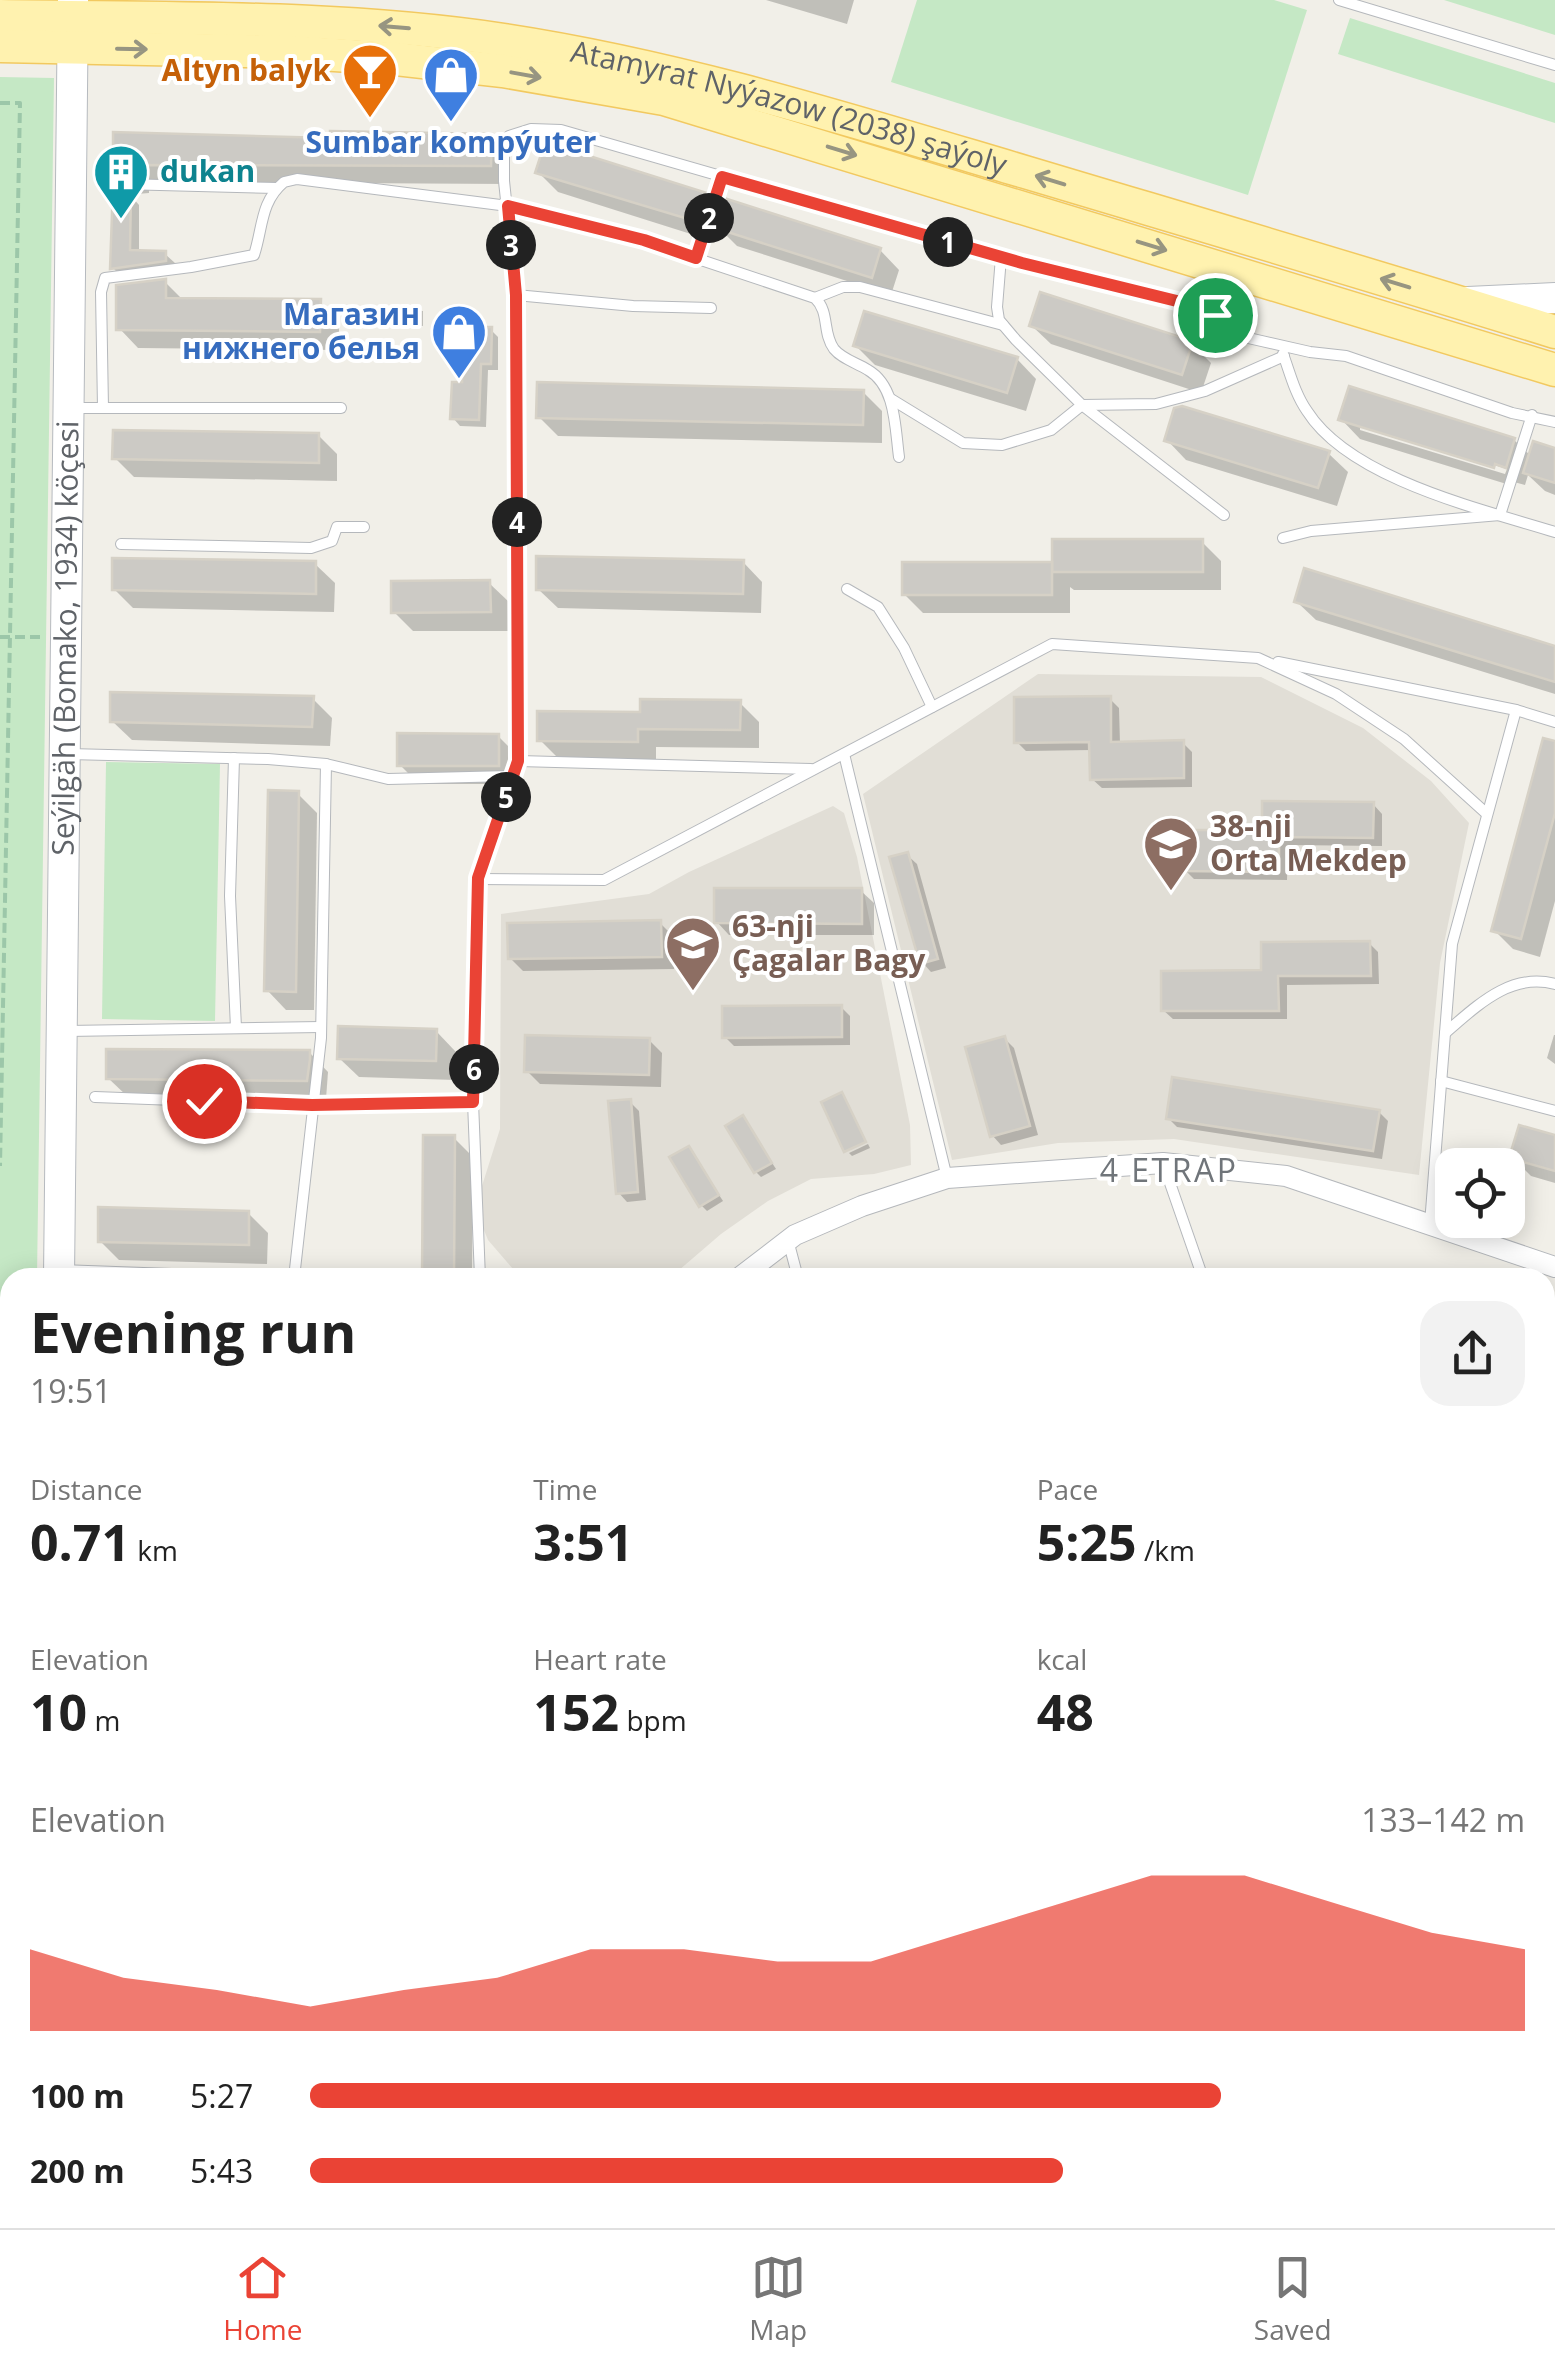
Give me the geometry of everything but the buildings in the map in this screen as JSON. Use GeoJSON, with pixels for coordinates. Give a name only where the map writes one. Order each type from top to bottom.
{"type":"FeatureCollection","features":[{"type":"Feature","properties":{"kind":"main road","name":"Atamyrat Nyýazow (2038) şaýoly"},"geometry":{"type":"LineString","coordinates":[[3,40],[40,16],[289,52],[504,71],[664,99],[1555,370]]}},
{"type":"Feature","properties":{"kind":"main road","name":"Atamyrat Nyýazow (2038) şaýoly"},"geometry":{"type":"LineString","coordinates":[[3,40],[74,22],[296,19],[469,36],[605,58],[807,107],[1555,332]]}},
{"type":"Feature","properties":{"kind":"street"},"geometry":{"type":"LineString","coordinates":[[0,5],[40,16]]}},
{"type":"Feature","properties":{"kind":"street","name":"Seýilgäh (Bomako, 1934) köçesi"},"geometry":{"type":"LineString","coordinates":[[59,1268],[74,22]]}},
{"type":"Feature","properties":{"kind":"street"},"geometry":{"type":"LineString","coordinates":[[1461,303],[1555,298]]}},
{"type":"Feature","properties":{"kind":"street"},"geometry":{"type":"LineString","coordinates":[[751,1268],[788,1239],[862,1206],[947,1178],[1163,1162],[1286,1176],[1555,1267]]}},
{"type":"Feature","properties":{"kind":"lane"},"geometry":{"type":"LineString","coordinates":[[1339,0],[1555,65]]}},
{"type":"Feature","properties":{"kind":"lane"},"geometry":{"type":"LineString","coordinates":[[480,1268],[473,1102],[478,878],[518,761],[516,295],[504,181],[504,144],[509,136],[531,129],[560,130],[1002,257],[1189,304],[1215,315],[1244,336],[1281,350],[1346,356],[1512,412],[1555,422]]}},
{"type":"Feature","properties":{"kind":"lane"},"geometry":{"type":"LineString","coordinates":[[696,258],[722,177]]}},
{"type":"Feature","properties":{"kind":"lane"},"geometry":{"type":"LineString","coordinates":[[104,408],[100,292],[105,278],[254,255],[259,222],[276,188],[296,179],[508,206],[644,240],[815,298],[824,310],[835,350],[872,372],[891,400],[963,444],[1002,445],[1051,430],[1082,405],[1156,404],[1205,391],[1281,350]]}},
{"type":"Feature","properties":{"kind":"lane"},"geometry":{"type":"LineString","coordinates":[[121,184],[276,188]]}},
{"type":"Feature","properties":{"kind":"lane"},"geometry":{"type":"LineString","coordinates":[[1002,257],[996,307],[1004,325],[1082,405],[1224,515]]}},
{"type":"Feature","properties":{"kind":"lane"},"geometry":{"type":"LineString","coordinates":[[815,298],[843,287],[860,287],[1004,325]]}},
{"type":"Feature","properties":{"kind":"lane"},"geometry":{"type":"LineString","coordinates":[[516,295],[634,306],[711,308]]}},
{"type":"Feature","properties":{"kind":"lane"},"geometry":{"type":"LineString","coordinates":[[1281,350],[1308,413],[1336,444],[1366,466],[1555,532]]}},
{"type":"Feature","properties":{"kind":"lane"},"geometry":{"type":"LineString","coordinates":[[891,400],[899,456]]}},
{"type":"Feature","properties":{"kind":"lane"},"geometry":{"type":"LineString","coordinates":[[69,408],[341,408]]}},
{"type":"Feature","properties":{"kind":"lane"},"geometry":{"type":"LineString","coordinates":[[1500,515],[1532,416]]}},
{"type":"Feature","properties":{"kind":"lane"},"geometry":{"type":"LineString","coordinates":[[1283,538],[1311,531],[1500,515]]}},
{"type":"Feature","properties":{"kind":"lane"},"geometry":{"type":"LineString","coordinates":[[121,544],[311,548],[332,541],[337,527],[364,527]]}},
{"type":"Feature","properties":{"kind":"lane"},"geometry":{"type":"LineString","coordinates":[[848,589],[878,607],[904,648],[932,707]]}},
{"type":"Feature","properties":{"kind":"lane"},"geometry":{"type":"LineString","coordinates":[[478,878],[604,880],[1052,644],[1258,658],[1516,710],[1555,722]]}},
{"type":"Feature","properties":{"kind":"lane"},"geometry":{"type":"LineString","coordinates":[[1258,658],[1336,694],[1404,739],[1487,814]]}},
{"type":"Feature","properties":{"kind":"lane"},"geometry":{"type":"LineString","coordinates":[[1430,1225],[1452,944],[1516,710]]}},
{"type":"Feature","properties":{"kind":"lane"},"geometry":{"type":"LineString","coordinates":[[64,754],[326,764],[388,779],[511,776]]}},
{"type":"Feature","properties":{"kind":"lane"},"geometry":{"type":"LineString","coordinates":[[844,754],[947,1178]]}},
{"type":"Feature","properties":{"kind":"lane"},"geometry":{"type":"LineString","coordinates":[[234,758],[230,896],[236,1028]]}},
{"type":"Feature","properties":{"kind":"lane"},"geometry":{"type":"LineString","coordinates":[[518,761],[812,769]]}},
{"type":"Feature","properties":{"kind":"lane"},"geometry":{"type":"LineString","coordinates":[[295,1268],[321,1027],[326,764]]}},
{"type":"Feature","properties":{"kind":"lane"},"geometry":{"type":"LineString","coordinates":[[1445,1033],[1512,983],[1540,980],[1555,984]]}},
{"type":"Feature","properties":{"kind":"lane"},"geometry":{"type":"LineString","coordinates":[[61,1032],[321,1027]]}},
{"type":"Feature","properties":{"kind":"lane"},"geometry":{"type":"LineString","coordinates":[[1441,1081],[1555,1112]]}},
{"type":"Feature","properties":{"kind":"lane"},"geometry":{"type":"LineString","coordinates":[[96,1097],[312,1105],[473,1102]]}},
{"type":"Feature","properties":{"kind":"lane"},"geometry":{"type":"LineString","coordinates":[[1163,1162],[1200,1268]]}},
{"type":"Feature","properties":{"kind":"lane"},"geometry":{"type":"LineString","coordinates":[[788,1239],[795,1268]]}},
{"type":"Feature","properties":{"kind":"path"},"geometry":{"type":"LineString","coordinates":[[0,103],[20,103],[3,840],[0,1166]]}},
{"type":"Feature","properties":{"kind":"path"},"geometry":{"type":"LineString","coordinates":[[0,637],[50,638]]}},
{"type":"Feature","properties":{"kind":"shaded area","name":"38-nji Orta Mekdep"},"geometry":{"type":"Polygon","coordinates":[[[1038,674],[1261,677],[1363,728],[1431,781],[1469,823],[1440,963],[1419,1175],[1174,1139],[1058,1143],[952,1160],[863,794],[1038,674]]]}},
{"type":"Feature","properties":{"kind":"shaded area","name":"63-nji Çagalar Bagy"},"geometry":{"type":"Polygon","coordinates":[[[833,806],[844,813],[857,857],[910,1125],[911,1165],[874,1174],[811,1179],[768,1201],[681,1268],[512,1268],[488,1240],[475,1208],[500,1129],[501,914],[649,894],[833,806]]]}},
{"type":"Feature","properties":{"kind":"green space"},"geometry":{"type":"Polygon","coordinates":[[[917,0],[1274,0],[1307,10],[1248,195],[891,82],[917,0]]]}},
{"type":"Feature","properties":{"kind":"green space"},"geometry":{"type":"Polygon","coordinates":[[[1444,0],[1555,0],[1555,35],[1444,0]]]}},
{"type":"Feature","properties":{"kind":"green space"},"geometry":{"type":"Polygon","coordinates":[[[1350,18],[1555,83],[1555,123],[1338,54],[1350,18]]]}},
{"type":"Feature","properties":{"kind":"green space"},"geometry":{"type":"Polygon","coordinates":[[[0,77],[54,78],[37,1268],[0,1268],[0,77]]]}},
{"type":"Feature","properties":{"kind":"green space"},"geometry":{"type":"Polygon","coordinates":[[[106,762],[220,764],[215,1021],[102,1019],[106,762]]]}},
{"type":"Feature","properties":{"kind":"place","name":"Altyn balyk"},"geometry":{"type":"Point","coordinates":[370,120]}},
{"type":"Feature","properties":{"kind":"place","name":"Sumbar kompýuter"},"geometry":{"type":"Point","coordinates":[451,124]}},
{"type":"Feature","properties":{"kind":"place","name":"dukan"},"geometry":{"type":"Point","coordinates":[121,221]}},
{"type":"Feature","properties":{"kind":"place","name":"Магазин нижнего белья"},"geometry":{"type":"Point","coordinates":[459,381]}},
{"type":"Feature","properties":{"kind":"place","name":"38-nji Orta Mekdep"},"geometry":{"type":"Point","coordinates":[1171,893]}},
{"type":"Feature","properties":{"kind":"place","name":"63-nji Çagalar Bagy"},"geometry":{"type":"Point","coordinates":[693,993]}},
{"type":"Feature","properties":{"kind":"district","name":"4 ETRAP"},"geometry":{"type":"Point","coordinates":[1169,1171]}},
{"type":"Feature","properties":{"kind":"route"},"geometry":{"type":"LineString","coordinates":[[204,1101],[312,1105],[473,1102],[478,878],[518,761],[516,295],[508,206],[644,240],[696,258],[722,177],[1022,263],[1189,304],[1215,315]]}}]}
